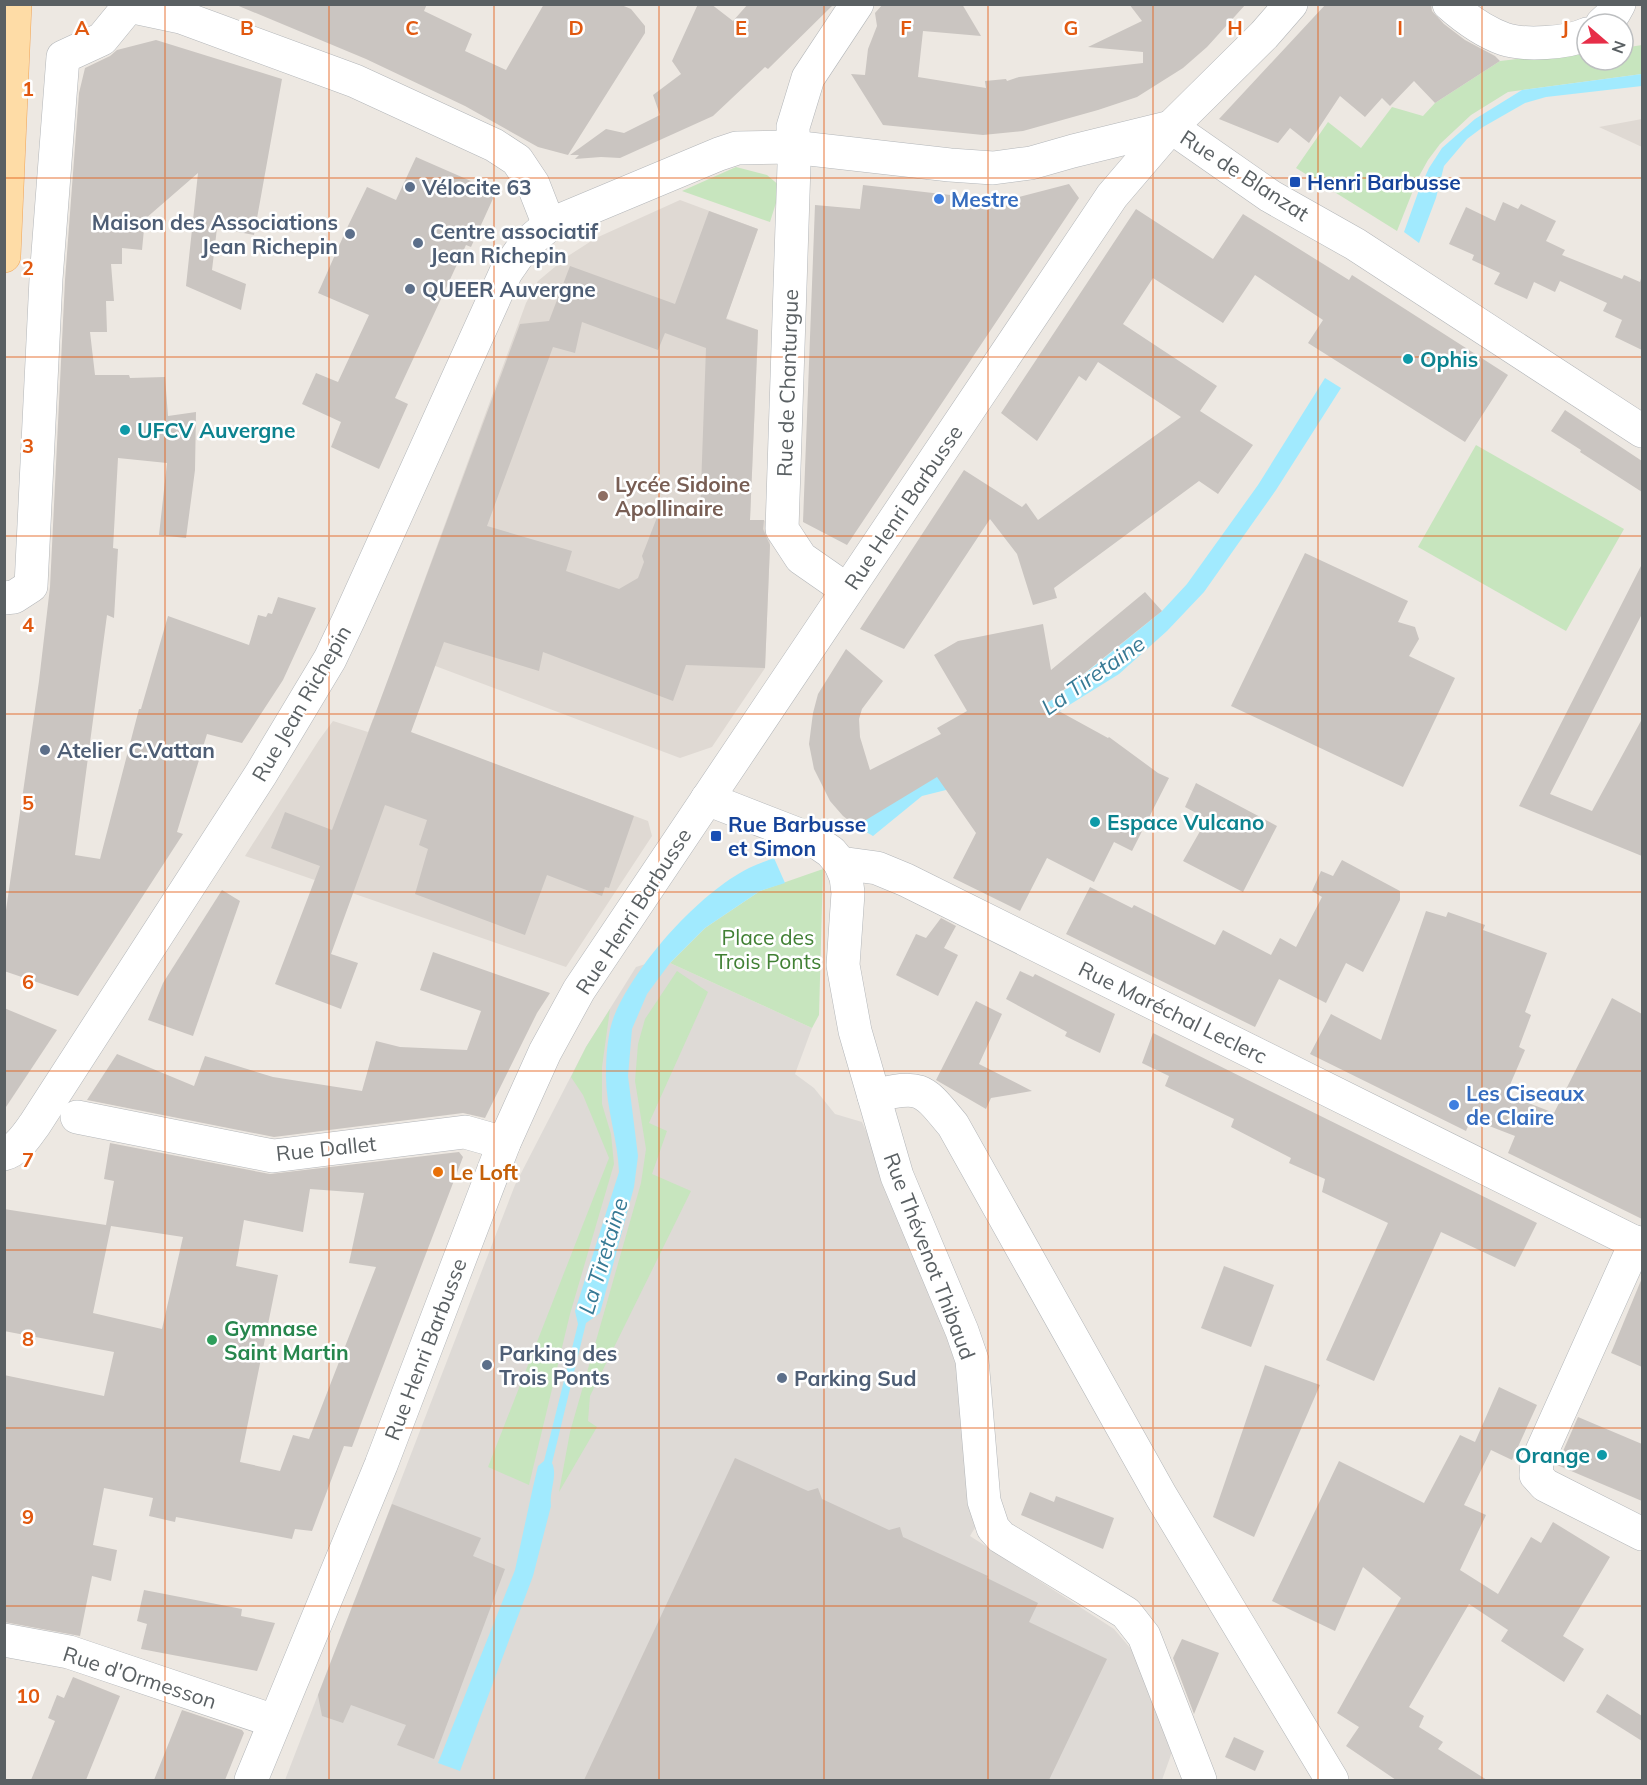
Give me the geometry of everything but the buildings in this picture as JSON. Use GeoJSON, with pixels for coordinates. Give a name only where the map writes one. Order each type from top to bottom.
{"type":"FeatureCollection","features":[{"type":"Feature","properties":{"kind":"main road"},"geometry":{"type":"LineString","coordinates":[[4,256],[15,4]]}},
{"type":"Feature","properties":{"kind":"street","name":"Rue de Chanturgue"},"geometry":{"type":"LineString","coordinates":[[847,590],[801,558],[783,529],[794,165],[793,128],[808,78],[857,4]]}},
{"type":"Feature","properties":{"kind":"street","name":"Rue Henri Barbusse"},"geometry":{"type":"LineString","coordinates":[[251,1780],[381,1465],[504,1143],[545,1052],[579,990],[1112,196],[1171,127],[1264,35],[1291,4]]}},
{"type":"Feature","properties":{"kind":"street"},"geometry":{"type":"LineString","coordinates":[[1449,4],[1467,20],[1506,40],[1551,42],[1575,39]]}},
{"type":"Feature","properties":{"kind":"street"},"geometry":{"type":"LineString","coordinates":[[4,598],[14,597],[32,586],[46,279],[63,57],[102,39],[129,5],[181,17],[355,81],[494,145],[517,160],[533,184],[549,225]]}},
{"type":"Feature","properties":{"kind":"street","name":"Rue de Blanzat"},"geometry":{"type":"LineString","coordinates":[[549,225],[737,148],[792,147],[993,168],[1031,163],[1171,127],[1270,196],[1355,244],[1642,431]]}},
{"type":"Feature","properties":{"kind":"street","name":"Rue Jean Richepin"},"geometry":{"type":"LineString","coordinates":[[4,1154],[10,1153],[35,1124],[261,774],[324,668],[349,619],[506,272],[524,246],[549,225]]}},
{"type":"Feature","properties":{"kind":"street"},"geometry":{"type":"LineString","coordinates":[[707,799],[815,841],[831,852],[840,863]]}},
{"type":"Feature","properties":{"kind":"street","name":"Rue Thévenot Thibaud"},"geometry":{"type":"LineString","coordinates":[[840,863],[846,877],[848,893],[843,965],[855,1031],[897,1176],[972,1359],[984,1501],[993,1528],[1001,1537],[1126,1613],[1144,1636],[1200,1780]]}},
{"type":"Feature","properties":{"kind":"street","name":"Rue Maréchal Leclerc"},"geometry":{"type":"LineString","coordinates":[[840,863],[877,868],[906,880],[1639,1244]]}},
{"type":"Feature","properties":{"kind":"street"},"geometry":{"type":"LineString","coordinates":[[875,1100],[898,1090],[914,1089],[929,1096],[953,1125],[1161,1496],[1332,1780]]}},
{"type":"Feature","properties":{"kind":"street","name":"Rue Dallet"},"geometry":{"type":"LineString","coordinates":[[77,1117],[273,1156],[465,1132],[504,1143]]}},
{"type":"Feature","properties":{"kind":"street"},"geometry":{"type":"LineString","coordinates":[[1639,1244],[1537,1462],[1536,1475],[1545,1485],[1642,1534]]}},
{"type":"Feature","properties":{"kind":"street","name":"Rue d'Ormesson"},"geometry":{"type":"LineString","coordinates":[[4,1640],[69,1652],[274,1721]]}},
{"type":"Feature","properties":{"kind":"shaded area"},"geometry":{"type":"Polygon","coordinates":[[[1642,119],[1642,147],[1599,127],[1642,119]]]}},
{"type":"Feature","properties":{"kind":"shaded area","name":"Lycée Sidoine Apollinaire"},"geometry":{"type":"Polygon","coordinates":[[[680,200],[758,229],[726,318],[758,330],[750,520],[771,521],[765,668],[712,747],[680,758],[398,652],[526,303],[538,281],[568,256],[596,238],[680,200]]]}},
{"type":"Feature","properties":{"kind":"shaded area"},"geometry":{"type":"Polygon","coordinates":[[[373,719],[648,821],[652,836],[566,967],[245,856],[333,721],[368,732],[373,719]]]}},
{"type":"Feature","properties":{"kind":"shaded area"},"geometry":{"type":"Polygon","coordinates":[[[652,962],[670,963],[812,1028],[795,1074],[814,1088],[835,1114],[862,1122],[966,1361],[979,1521],[970,1536],[1114,1629],[1138,1657],[1172,1752],[1162,1780],[285,1780],[515,1185],[586,1047],[636,967],[652,962]]]}},
{"type":"Feature","properties":{"kind":"green space"},"geometry":{"type":"Polygon","coordinates":[[[1642,45],[1642,74],[1508,92],[1471,115],[1440,144],[1428,160],[1418,178],[1397,231],[1296,168],[1328,122],[1361,148],[1392,107],[1423,116],[1435,103],[1500,61],[1575,52],[1575,72],[1635,72],[1635,46],[1642,45]]]}},
{"type":"Feature","properties":{"kind":"green space"},"geometry":{"type":"Polygon","coordinates":[[[736,167],[767,175],[781,187],[770,222],[682,191],[736,167]]]}},
{"type":"Feature","properties":{"kind":"green space"},"geometry":{"type":"Polygon","coordinates":[[[1476,445],[1624,529],[1566,631],[1418,547],[1476,445]]]}},
{"type":"Feature","properties":{"kind":"green space","name":"Place des Trois Ponts"},"geometry":{"type":"Polygon","coordinates":[[[823,869],[819,1015],[812,1028],[670,963],[705,928],[760,891],[823,869]]]}},
{"type":"Feature","properties":{"kind":"green space"},"geometry":{"type":"Polygon","coordinates":[[[677,971],[708,992],[649,1123],[667,1131],[652,1174],[691,1191],[590,1396],[588,1421],[597,1427],[559,1492],[570,1432],[641,1183],[646,1149],[635,1081],[638,1044],[645,1019],[677,971]]]}},
{"type":"Feature","properties":{"kind":"green space"},"geometry":{"type":"Polygon","coordinates":[[[610,1009],[602,1067],[602,1104],[611,1134],[614,1164],[570,1314],[529,1485],[488,1467],[609,1158],[583,1095],[571,1077],[586,1047],[610,1009]]]}},
{"type":"Feature","properties":{"kind":"water"},"geometry":{"type":"Polygon","coordinates":[[[1642,74],[1642,86],[1546,97],[1525,103],[1483,127],[1467,139],[1444,166],[1436,198],[1419,243],[1404,232],[1429,168],[1442,148],[1475,119],[1522,90],[1642,74]]]}},
{"type":"Feature","properties":{"kind":"water","name":"La Tiretaine"},"geometry":{"type":"Polygon","coordinates":[[[1325,378],[1341,388],[1276,490],[1204,592],[1167,631],[1119,674],[1058,712],[946,790],[922,796],[873,836],[856,826],[937,768],[1055,698],[1162,611],[1187,584],[1258,485],[1325,378]]]}},
{"type":"Feature","properties":{"kind":"water","name":"La Tiretaine"},"geometry":{"type":"Polygon","coordinates":[[[774,858],[785,883],[760,891],[705,928],[670,963],[647,994],[632,1029],[628,1076],[638,1156],[634,1187],[600,1313],[586,1323],[552,1463],[554,1473],[551,1506],[533,1576],[460,1771],[438,1763],[515,1570],[538,1466],[544,1461],[578,1324],[575,1311],[619,1172],[606,1084],[609,1035],[615,1014],[638,973],[690,912],[730,879],[774,858]]]}},
{"type":"Feature","properties":{"kind":"place","name":"Henri Barbusse"},"geometry":{"type":"Point","coordinates":[1295,182]}},
{"type":"Feature","properties":{"kind":"place","name":"Vélocite 63"},"geometry":{"type":"Point","coordinates":[410,187]}},
{"type":"Feature","properties":{"kind":"place","name":"Mestre"},"geometry":{"type":"Point","coordinates":[939,199]}},
{"type":"Feature","properties":{"kind":"place","name":"Maison des Associations Jean Richepin"},"geometry":{"type":"Point","coordinates":[350,234]}},
{"type":"Feature","properties":{"kind":"place","name":"Centre associatif Jean Richepin"},"geometry":{"type":"Point","coordinates":[418,243]}},
{"type":"Feature","properties":{"kind":"place","name":"QUEER Auvergne"},"geometry":{"type":"Point","coordinates":[410,289]}},
{"type":"Feature","properties":{"kind":"place","name":"Ophis"},"geometry":{"type":"Point","coordinates":[1408,359]}},
{"type":"Feature","properties":{"kind":"place","name":"UFCV Auvergne"},"geometry":{"type":"Point","coordinates":[125,430]}},
{"type":"Feature","properties":{"kind":"place","name":"Lycée Sidoine Apollinaire"},"geometry":{"type":"Point","coordinates":[603,496]}},
{"type":"Feature","properties":{"kind":"place","name":"Atelier C.Vattan"},"geometry":{"type":"Point","coordinates":[45,750]}},
{"type":"Feature","properties":{"kind":"place","name":"Espace Vulcano"},"geometry":{"type":"Point","coordinates":[1095,822]}},
{"type":"Feature","properties":{"kind":"place","name":"Rue Barbusse et Simon"},"geometry":{"type":"Point","coordinates":[716,836]}},
{"type":"Feature","properties":{"kind":"place","name":"Les Ciseaux de Claire"},"geometry":{"type":"Point","coordinates":[1454,1105]}},
{"type":"Feature","properties":{"kind":"place","name":"Le Loft"},"geometry":{"type":"Point","coordinates":[438,1172]}},
{"type":"Feature","properties":{"kind":"place","name":"Gymnase Saint Martin"},"geometry":{"type":"Point","coordinates":[212,1340]}},
{"type":"Feature","properties":{"kind":"place","name":"Parking des Trois Ponts"},"geometry":{"type":"Point","coordinates":[487,1365]}},
{"type":"Feature","properties":{"kind":"place","name":"Parking Sud"},"geometry":{"type":"Point","coordinates":[782,1378]}},
{"type":"Feature","properties":{"kind":"place","name":"Orange"},"geometry":{"type":"Point","coordinates":[1602,1455]}}]}
